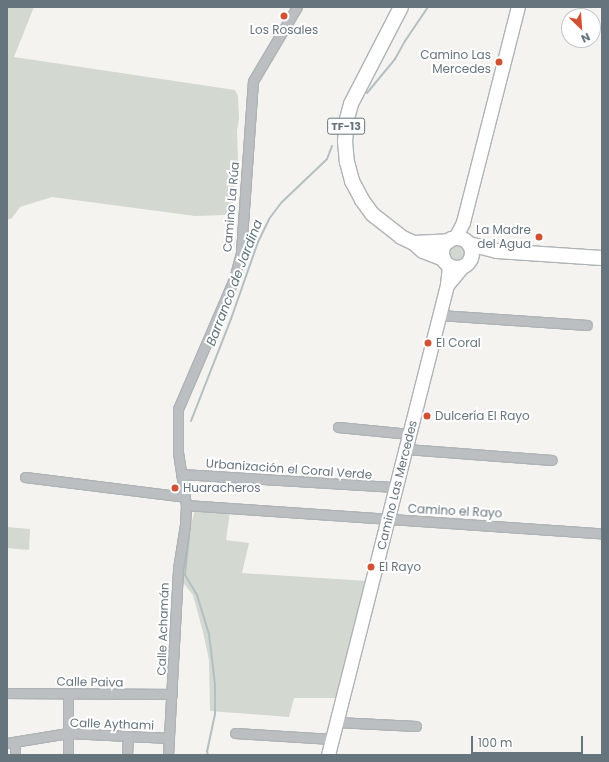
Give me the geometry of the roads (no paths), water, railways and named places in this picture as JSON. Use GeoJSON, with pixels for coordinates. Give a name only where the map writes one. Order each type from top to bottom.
{"type":"FeatureCollection","features":[{"type":"Feature","properties":{"kind":"main road","name":"TF-13"},"geometry":{"type":"LineString","coordinates":[[401,7],[382,46],[356,92],[347,119],[345,141],[347,162],[352,181],[362,200],[372,214],[387,228],[424,250],[456,263]]}},
{"type":"Feature","properties":{"kind":"main road"},"geometry":{"type":"LineString","coordinates":[[460,241],[463,222],[518,7]]}},
{"type":"Feature","properties":{"kind":"main road"},"geometry":{"type":"LineString","coordinates":[[456,263],[443,249],[460,241]]}},
{"type":"Feature","properties":{"kind":"main road"},"geometry":{"type":"LineString","coordinates":[[456,263],[472,254],[460,241]]}},
{"type":"Feature","properties":{"kind":"main road"},"geometry":{"type":"LineString","coordinates":[[414,243],[460,241],[497,251],[602,258]]}},
{"type":"Feature","properties":{"kind":"main road"},"geometry":{"type":"LineString","coordinates":[[456,263],[497,251]]}},
{"type":"Feature","properties":{"kind":"main road","name":"Camino Las Mercedes"},"geometry":{"type":"LineString","coordinates":[[328,755],[447,285],[456,263]]}},
{"type":"Feature","properties":{"kind":"street","name":"Camino La Rúa"},"geometry":{"type":"LineString","coordinates":[[186,501],[178,452],[178,409],[234,279],[241,252],[253,81],[297,7]]}},
{"type":"Feature","properties":{"kind":"street"},"geometry":{"type":"LineString","coordinates":[[440,315],[587,325]]}},
{"type":"Feature","properties":{"kind":"street"},"geometry":{"type":"LineString","coordinates":[[338,427],[410,434]]}},
{"type":"Feature","properties":{"kind":"street"},"geometry":{"type":"LineString","coordinates":[[406,450],[552,460]]}},
{"type":"Feature","properties":{"kind":"street","name":"Urbanización el Coral Verde"},"geometry":{"type":"LineString","coordinates":[[181,474],[396,488]]}},
{"type":"Feature","properties":{"kind":"street","name":"Camino el Rayo"},"geometry":{"type":"LineString","coordinates":[[25,478],[186,501],[388,519],[602,533]]}},
{"type":"Feature","properties":{"kind":"street","name":"Calle Achamán"},"geometry":{"type":"LineString","coordinates":[[168,755],[178,569],[185,525],[186,501]]}},
{"type":"Feature","properties":{"kind":"street","name":"Calle Paiva"},"geometry":{"type":"LineString","coordinates":[[7,693],[172,694]]}},
{"type":"Feature","properties":{"kind":"street"},"geometry":{"type":"LineString","coordinates":[[68,694],[68,755]]}},
{"type":"Feature","properties":{"kind":"street"},"geometry":{"type":"LineString","coordinates":[[336,722],[416,726]]}},
{"type":"Feature","properties":{"kind":"street","name":"Calle Aythami"},"geometry":{"type":"LineString","coordinates":[[11,743],[68,733],[169,738]]}},
{"type":"Feature","properties":{"kind":"street"},"geometry":{"type":"LineString","coordinates":[[235,733],[332,739]]}},
{"type":"Feature","properties":{"kind":"street"},"geometry":{"type":"LineString","coordinates":[[127,755],[128,737]]}},
{"type":"Feature","properties":{"kind":"street"},"geometry":{"type":"LineString","coordinates":[[11,743],[14,755]]}},
{"type":"Feature","properties":{"kind":"waterway"},"geometry":{"type":"LineString","coordinates":[[367,93],[395,59],[405,41],[428,7]]}},
{"type":"Feature","properties":{"kind":"waterway","name":"Barranco de Jardina"},"geometry":{"type":"LineString","coordinates":[[191,421],[231,319],[258,242],[269,219],[282,202],[327,159],[332,146]]}},
{"type":"Feature","properties":{"kind":"waterway","name":"Barranco de Jardina"},"geometry":{"type":"LineString","coordinates":[[189,536],[185,575],[197,595],[209,634],[215,684],[215,714],[207,751],[208,755]]}},
{"type":"Feature","properties":{"kind":"place","name":"Los Rosales"},"geometry":{"type":"Point","coordinates":[284,16]}},
{"type":"Feature","properties":{"kind":"place","name":"Camino Las Mercedes"},"geometry":{"type":"Point","coordinates":[499,62]}},
{"type":"Feature","properties":{"kind":"place","name":"La Madre del Agua"},"geometry":{"type":"Point","coordinates":[539,237]}},
{"type":"Feature","properties":{"kind":"place","name":"El Coral"},"geometry":{"type":"Point","coordinates":[428,343]}},
{"type":"Feature","properties":{"kind":"place","name":"Dulcería El Rayo"},"geometry":{"type":"Point","coordinates":[427,416]}},
{"type":"Feature","properties":{"kind":"place","name":"Huaracheros"},"geometry":{"type":"Point","coordinates":[175,488]}},
{"type":"Feature","properties":{"kind":"place","name":"El Rayo"},"geometry":{"type":"Point","coordinates":[371,567]}}]}
